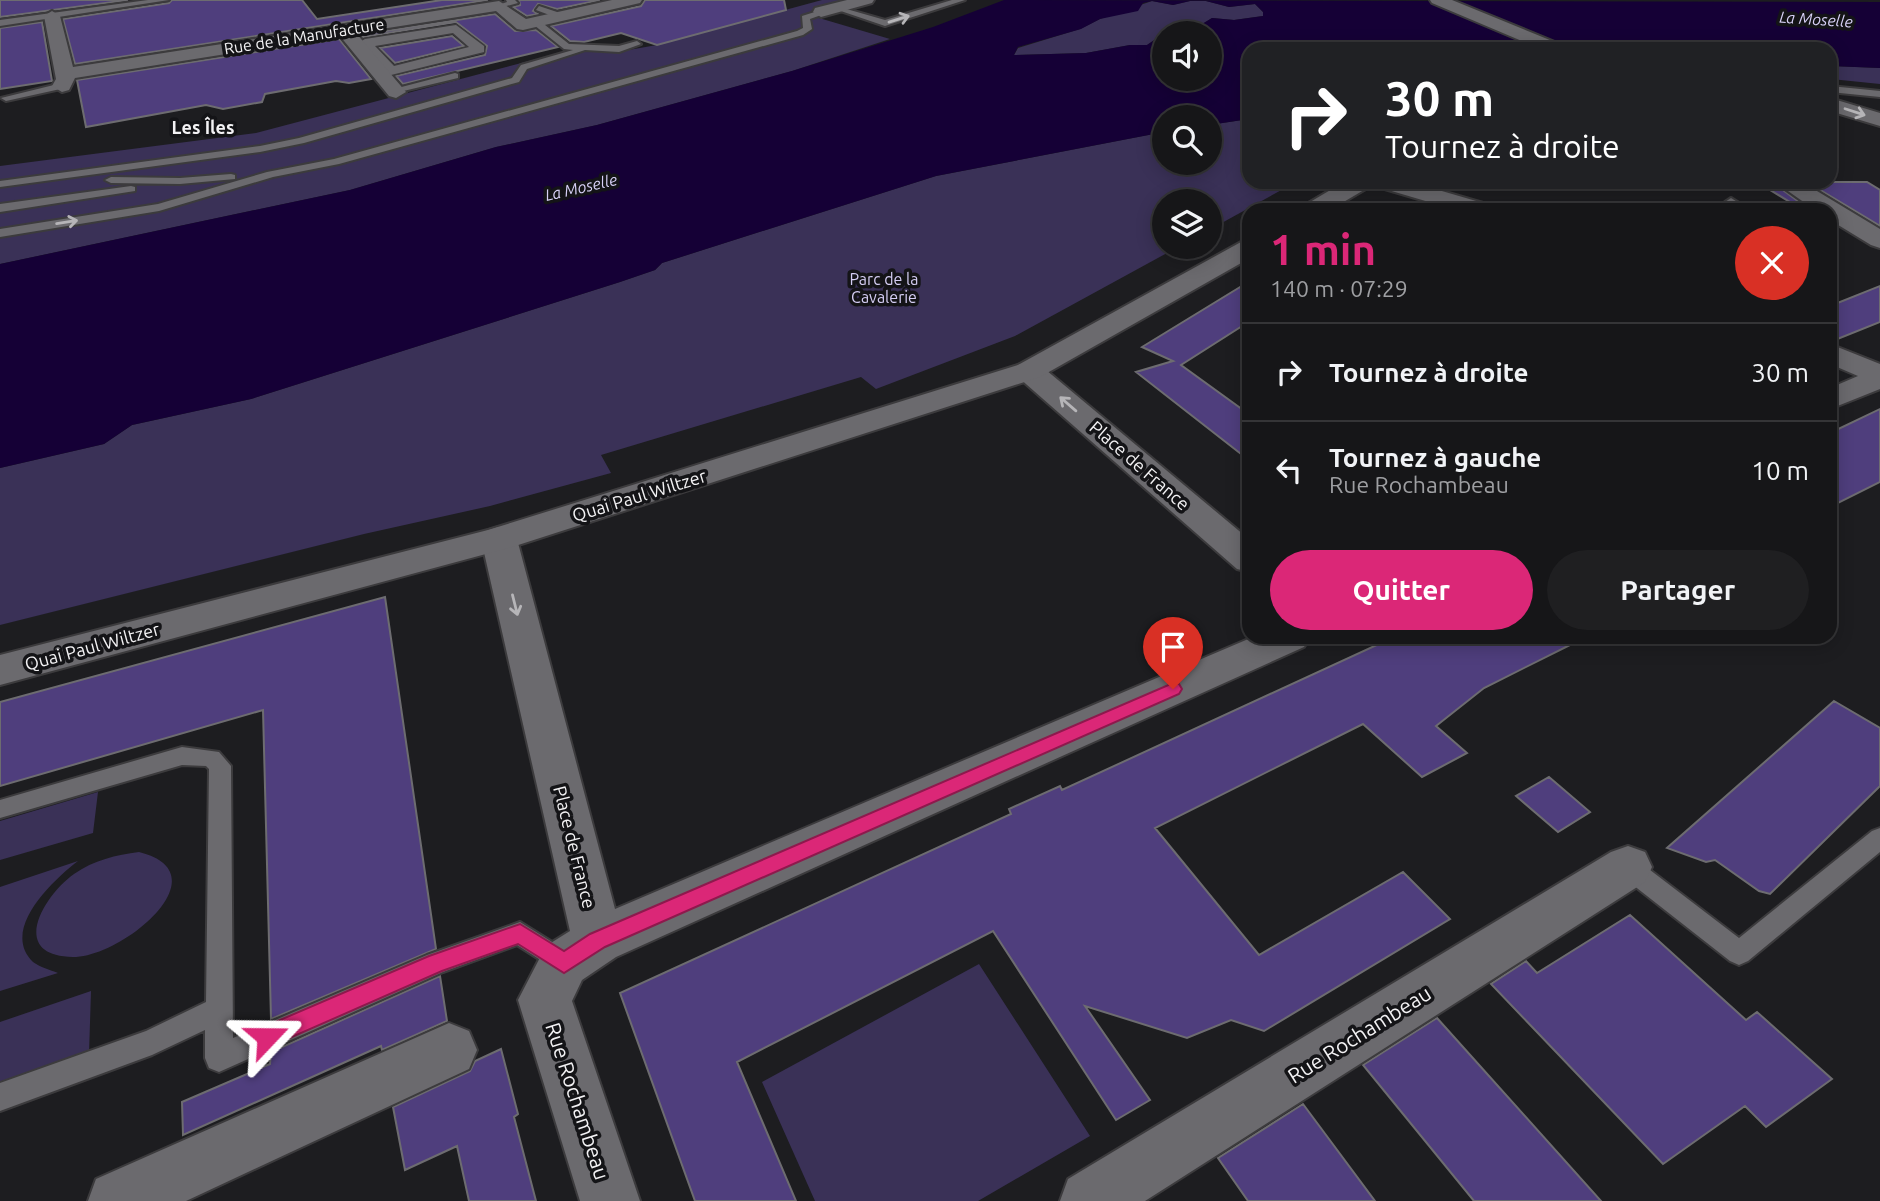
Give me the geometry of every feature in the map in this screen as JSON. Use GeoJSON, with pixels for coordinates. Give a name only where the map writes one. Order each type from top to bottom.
{"type":"FeatureCollection","features":[{"type":"Feature","properties":{"kind":"street"},"geometry":{"type":"LineString","coordinates":[[532,22],[634,0]]}},
{"type":"Feature","properties":{"kind":"street"},"geometry":{"type":"LineString","coordinates":[[828,10],[866,0]]}},
{"type":"Feature","properties":{"kind":"street"},"geometry":{"type":"LineString","coordinates":[[1438,0],[1539,42]]}},
{"type":"Feature","properties":{"kind":"street","name":"Rue de la Manufacture"},"geometry":{"type":"LineString","coordinates":[[63,80],[504,3],[532,22]]}},
{"type":"Feature","properties":{"kind":"street"},"geometry":{"type":"LineString","coordinates":[[52,16],[63,80]]}},
{"type":"Feature","properties":{"kind":"street"},"geometry":{"type":"LineString","coordinates":[[456,29],[479,49],[418,65],[391,71],[365,44],[456,29]]}},
{"type":"Feature","properties":{"kind":"street"},"geometry":{"type":"LineString","coordinates":[[344,30],[395,91]]}},
{"type":"Feature","properties":{"kind":"street"},"geometry":{"type":"LineString","coordinates":[[1837,106],[1880,120]]}},
{"type":"Feature","properties":{"kind":"street"},"geometry":{"type":"LineString","coordinates":[[1325,203],[1349,189]]}},
{"type":"Feature","properties":{"kind":"street"},"geometry":{"type":"LineString","coordinates":[[1409,189],[1456,203]]}},
{"type":"Feature","properties":{"kind":"street"},"geometry":{"type":"LineString","coordinates":[[1797,189],[1819,203]]}},
{"type":"Feature","properties":{"kind":"street"},"geometry":{"type":"LineString","coordinates":[[1837,214],[1880,240]]}},
{"type":"Feature","properties":{"kind":"street","name":"Quai Paul Wiltzer"},"geometry":{"type":"LineString","coordinates":[[688,480],[1029,371],[1242,251]]}},
{"type":"Feature","properties":{"kind":"street"},"geometry":{"type":"LineString","coordinates":[[1837,356],[1880,376]]}},
{"type":"Feature","properties":{"kind":"street","name":"Place de France"},"geometry":{"type":"LineString","coordinates":[[1029,371],[1242,553]]}},
{"type":"Feature","properties":{"kind":"street"},"geometry":{"type":"LineString","coordinates":[[1837,397],[1880,376]]}},
{"type":"Feature","properties":{"kind":"street"},"geometry":{"type":"LineString","coordinates":[[499,539],[688,480]]}},
{"type":"Feature","properties":{"kind":"street","name":"Quai Paul Wiltzer"},"geometry":{"type":"LineString","coordinates":[[0,670],[499,539]]}},
{"type":"Feature","properties":{"kind":"street","name":"Place de France"},"geometry":{"type":"LineString","coordinates":[[499,539],[581,952]]}},
{"type":"Feature","properties":{"kind":"street"},"geometry":{"type":"LineString","coordinates":[[581,952],[1274,644]]}},
{"type":"Feature","properties":{"kind":"street","name":"Rue Rochambeau"},"geometry":{"type":"LineString","coordinates":[[1090,1201],[1628,867]]}},
{"type":"Feature","properties":{"kind":"street","name":"Rue Rochambeau"},"geometry":{"type":"LineString","coordinates":[[581,952],[545,1000],[610,1201]]}},
{"type":"Feature","properties":{"kind":"street"},"geometry":{"type":"LineString","coordinates":[[118,1201],[449,1050]]}},
{"type":"Feature","properties":{"kind":"lane"},"geometry":{"type":"LineString","coordinates":[[0,23],[164,0]]}},
{"type":"Feature","properties":{"kind":"lane"},"geometry":{"type":"LineString","coordinates":[[0,233],[159,207],[271,174],[335,162],[800,33],[808,29],[806,18],[828,10],[885,23],[961,0]]}},
{"type":"Feature","properties":{"kind":"lane"},"geometry":{"type":"LineString","coordinates":[[532,22],[567,47],[619,49],[637,44]]}},
{"type":"Feature","properties":{"kind":"lane"},"geometry":{"type":"LineString","coordinates":[[0,185],[260,149],[300,141],[516,80],[524,67],[582,48]]}},
{"type":"Feature","properties":{"kind":"lane"},"geometry":{"type":"LineString","coordinates":[[395,91],[454,76]]}},
{"type":"Feature","properties":{"kind":"lane"},"geometry":{"type":"LineString","coordinates":[[6,98],[63,80]]}},
{"type":"Feature","properties":{"kind":"lane"},"geometry":{"type":"LineString","coordinates":[[1837,90],[1880,94]]}},
{"type":"Feature","properties":{"kind":"lane"},"geometry":{"type":"LineString","coordinates":[[0,208],[180,181],[271,174]]}},
{"type":"Feature","properties":{"kind":"lane"},"geometry":{"type":"LineString","coordinates":[[0,185],[142,179],[180,181]]}},
{"type":"Feature","properties":{"kind":"lane"},"geometry":{"type":"LineString","coordinates":[[127,212],[128,189]]}},
{"type":"Feature","properties":{"kind":"lane"},"geometry":{"type":"LineString","coordinates":[[0,810],[182,756],[211,758],[220,766],[219,1058],[436,963],[520,933],[581,952]]}},
{"type":"Feature","properties":{"kind":"lane"},"geometry":{"type":"LineString","coordinates":[[1628,867],[1739,953],[1880,838]]}},
{"type":"Feature","properties":{"kind":"lane"},"geometry":{"type":"LineString","coordinates":[[0,1097],[152,1042],[219,1009]]}},
{"type":"Feature","properties":{"kind":"green space"},"geometry":{"type":"Polygon","coordinates":[[[822,0],[846,0],[823,7],[836,12],[819,18],[890,39],[792,71],[597,125],[496,147],[350,190],[0,264],[0,166],[256,133],[567,51],[617,52],[657,45],[822,0]]]}},
{"type":"Feature","properties":{"kind":"green space"},"geometry":{"type":"Polygon","coordinates":[[[1152,1],[1173,5],[1206,1],[1229,7],[1255,4],[1263,12],[1263,16],[1234,20],[1212,18],[1207,21],[1152,21],[1152,41],[1147,45],[1130,45],[1086,53],[1014,55],[1018,48],[1080,29],[1152,1]]]}},
{"type":"Feature","properties":{"kind":"green space"},"geometry":{"type":"Polygon","coordinates":[[[1837,66],[1880,68],[1880,84],[1837,80],[1837,66]]]}},
{"type":"Feature","properties":{"kind":"green space","name":"Parc de la Cavalerie"},"geometry":{"type":"Polygon","coordinates":[[[1242,120],[1242,189],[1283,189],[1258,203],[1242,203],[1242,212],[1222,223],[1222,189],[1152,189],[1152,259],[1156,259],[1015,336],[876,389],[861,377],[601,455],[611,473],[490,506],[364,534],[0,625],[0,468],[104,444],[132,425],[251,399],[620,282],[655,270],[662,263],[936,176],[1152,134],[1152,175],[1222,175],[1222,123],[1242,120]]]}},
{"type":"Feature","properties":{"kind":"green space"},"geometry":{"type":"Polygon","coordinates":[[[98,792],[93,833],[0,860],[0,821],[98,792]]]}},
{"type":"Feature","properties":{"kind":"green space"},"geometry":{"type":"Polygon","coordinates":[[[139,852],[163,863],[172,877],[169,894],[157,912],[116,944],[94,953],[73,957],[53,954],[41,947],[37,936],[38,923],[43,910],[62,884],[97,862],[139,852]]]}},
{"type":"Feature","properties":{"kind":"green space"},"geometry":{"type":"Polygon","coordinates":[[[78,861],[55,881],[33,907],[22,936],[24,949],[33,962],[58,973],[0,991],[0,887],[78,861]]]}},
{"type":"Feature","properties":{"kind":"green space"},"geometry":{"type":"Polygon","coordinates":[[[979,964],[1090,1136],[978,1201],[815,1201],[762,1082],[979,964]]]}},
{"type":"Feature","properties":{"kind":"green space"},"geometry":{"type":"Polygon","coordinates":[[[91,991],[89,1054],[0,1086],[0,1022],[91,991]]]}},
{"type":"Feature","properties":{"kind":"water","name":"La Moselle"},"geometry":{"type":"Polygon","coordinates":[[[1004,0],[1880,2],[1880,68],[1837,66],[1837,42],[1242,42],[1242,120],[1222,123],[1222,105],[1152,105],[1152,134],[936,176],[662,263],[655,270],[620,282],[251,399],[132,425],[104,444],[0,468],[0,264],[350,190],[496,147],[597,125],[792,71],[933,27],[1004,0]],[[1152,1],[1143,3],[1138,11],[1100,19],[1081,29],[1018,47],[1014,55],[1086,53],[1130,45],[1147,45],[1152,42],[1152,91],[1222,91],[1222,21],[1207,21],[1212,18],[1234,20],[1263,16],[1263,12],[1255,4],[1229,7],[1206,1],[1173,5],[1152,1]]]}},
{"type":"Feature","properties":{"kind":"building"},"geometry":{"type":"Polygon","coordinates":[[[0,0],[128,0],[0,17],[0,0]]]}},
{"type":"Feature","properties":{"kind":"building"},"geometry":{"type":"Polygon","coordinates":[[[172,0],[302,0],[317,19],[442,0],[488,0],[75,64],[63,19],[169,3],[172,0]]]}},
{"type":"Feature","properties":{"kind":"building"},"geometry":{"type":"Polygon","coordinates":[[[519,0],[600,0],[557,9],[538,4],[533,11],[538,14],[527,16],[513,7],[520,5],[519,0]]]}},
{"type":"Feature","properties":{"kind":"building"},"geometry":{"type":"Polygon","coordinates":[[[645,0],[784,0],[786,10],[657,45],[621,33],[584,42],[570,41],[551,26],[641,6],[645,0]]]}},
{"type":"Feature","properties":{"kind":"building"},"geometry":{"type":"Polygon","coordinates":[[[495,14],[515,31],[536,30],[558,47],[403,84],[396,76],[485,55],[487,46],[456,22],[363,37],[361,35],[495,14]]]}},
{"type":"Feature","properties":{"kind":"building"},"geometry":{"type":"Polygon","coordinates":[[[42,22],[52,81],[0,89],[0,28],[42,22]]]}},
{"type":"Feature","properties":{"kind":"building"},"geometry":{"type":"Polygon","coordinates":[[[452,36],[464,46],[395,63],[380,48],[452,36]]]}},
{"type":"Feature","properties":{"kind":"building"},"geometry":{"type":"Polygon","coordinates":[[[339,39],[371,79],[349,83],[336,81],[265,94],[262,102],[223,109],[206,105],[86,127],[77,80],[339,39]]]}},
{"type":"Feature","properties":{"kind":"building"},"geometry":{"type":"Polygon","coordinates":[[[1837,182],[1867,182],[1880,190],[1880,226],[1819,189],[1837,189],[1837,182]]]}},
{"type":"Feature","properties":{"kind":"building"},"geometry":{"type":"Polygon","coordinates":[[[1768,189],[1782,189],[1800,203],[1792,203],[1768,189]]]}},
{"type":"Feature","properties":{"kind":"building"},"geometry":{"type":"Polygon","coordinates":[[[1242,286],[1242,326],[1181,365],[1242,409],[1242,455],[1136,372],[1173,361],[1142,347],[1242,286]]]}},
{"type":"Feature","properties":{"kind":"building"},"geometry":{"type":"Polygon","coordinates":[[[1880,286],[1880,322],[1837,339],[1837,303],[1880,286]]]}},
{"type":"Feature","properties":{"kind":"building"},"geometry":{"type":"Polygon","coordinates":[[[1880,409],[1880,482],[1837,504],[1837,430],[1880,409]]]}},
{"type":"Feature","properties":{"kind":"building"},"geometry":{"type":"Polygon","coordinates":[[[385,597],[436,949],[271,1019],[263,710],[0,786],[0,702],[385,597]]]}},
{"type":"Feature","properties":{"kind":"building"},"geometry":{"type":"Polygon","coordinates":[[[1379,644],[1572,644],[1484,688],[1436,726],[1467,753],[1422,777],[1363,724],[1155,828],[1259,955],[1403,872],[1450,919],[1264,1031],[1231,1020],[1187,1038],[1085,1006],[1150,1100],[1116,1120],[993,931],[737,1062],[796,1201],[695,1201],[620,993],[1011,814],[1009,809],[1060,786],[1062,790],[1379,644]]]}},
{"type":"Feature","properties":{"kind":"building"},"geometry":{"type":"Polygon","coordinates":[[[1834,701],[1880,728],[1880,786],[1770,894],[1759,891],[1715,860],[1706,862],[1667,848],[1834,701]]]}},
{"type":"Feature","properties":{"kind":"building"},"geometry":{"type":"Polygon","coordinates":[[[1549,777],[1590,812],[1558,832],[1516,796],[1549,777]]]}},
{"type":"Feature","properties":{"kind":"building"},"geometry":{"type":"Polygon","coordinates":[[[1630,915],[1746,1020],[1757,1012],[1832,1079],[1766,1127],[1745,1106],[1663,1164],[1491,984],[1526,961],[1537,973],[1630,915]]]}},
{"type":"Feature","properties":{"kind":"building"},"geometry":{"type":"Polygon","coordinates":[[[440,976],[447,1021],[382,1050],[381,1046],[183,1135],[182,1102],[270,1064],[271,1052],[440,976]]]}},
{"type":"Feature","properties":{"kind":"building"},"geometry":{"type":"Polygon","coordinates":[[[1437,1018],[1601,1201],[1474,1201],[1363,1065],[1437,1018]]]}},
{"type":"Feature","properties":{"kind":"building"},"geometry":{"type":"Polygon","coordinates":[[[501,1049],[518,1114],[514,1117],[536,1201],[469,1201],[457,1146],[405,1170],[393,1107],[470,1071],[475,1061],[501,1049]]]}},
{"type":"Feature","properties":{"kind":"building"},"geometry":{"type":"Polygon","coordinates":[[[1303,1104],[1375,1201],[1248,1201],[1218,1158],[1303,1104]]]}},
{"type":"Feature","properties":{"kind":"district","name":"Les Îles"},"geometry":{"type":"Point","coordinates":[203,127]}},
{"type":"Feature","properties":{"kind":"route"},"geometry":{"type":"LineString","coordinates":[[267,1037],[436,963],[520,933],[564,963],[598,941],[1173,689]]}}]}
